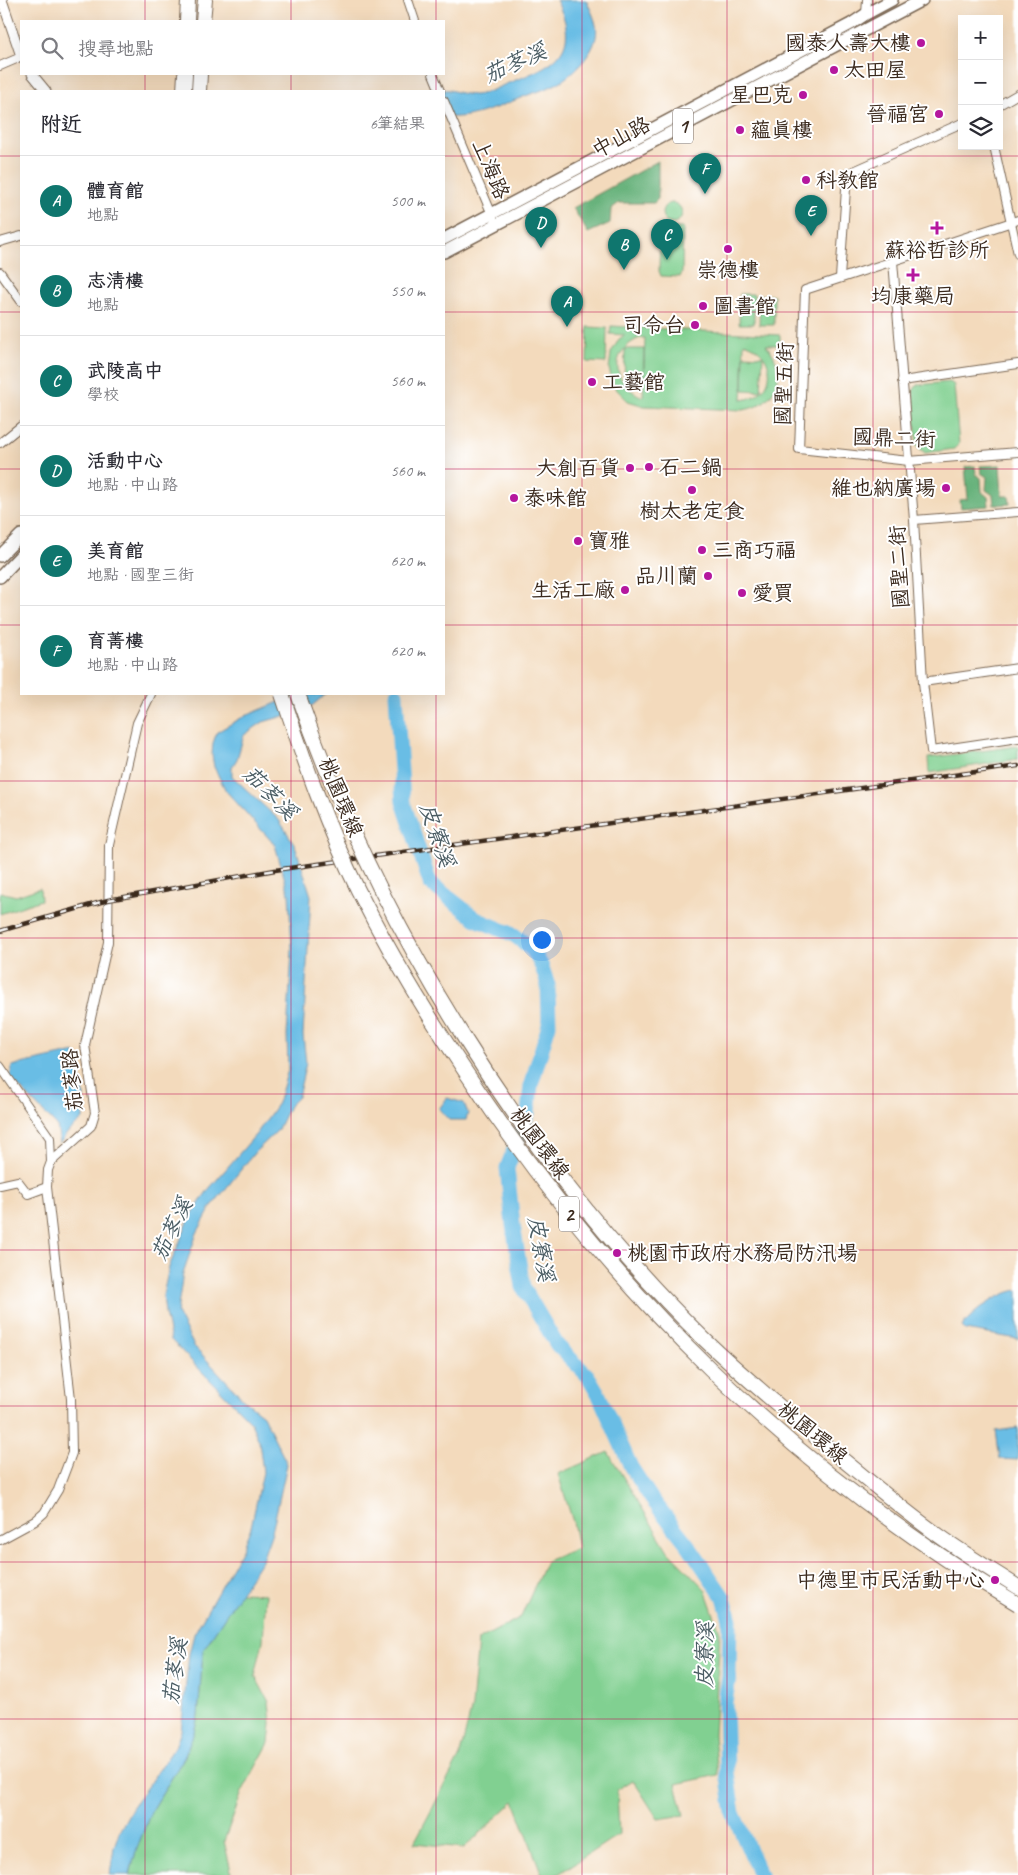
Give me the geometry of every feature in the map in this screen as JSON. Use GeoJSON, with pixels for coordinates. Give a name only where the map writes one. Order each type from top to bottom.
{"type":"FeatureCollection","features":[{"type":"Feature","properties":{"kind":"highway"},"geometry":{"type":"LineString","coordinates":[[187,20],[188,0]]}},
{"type":"Feature","properties":{"kind":"highway"},"geometry":{"type":"LineString","coordinates":[[203,20],[204,0]]}},
{"type":"Feature","properties":{"kind":"highway"},"geometry":{"type":"LineString","coordinates":[[184,90],[185,75]]}},
{"type":"Feature","properties":{"kind":"highway"},"geometry":{"type":"LineString","coordinates":[[199,90],[200,75]]}},
{"type":"Feature","properties":{"kind":"highway","name":"桃園環線"},"geometry":{"type":"LineString","coordinates":[[282,695],[331,827],[358,890],[407,980],[493,1113],[588,1239],[631,1289],[750,1408],[830,1474],[927,1548],[1018,1604]]}},
{"type":"Feature","properties":{"kind":"highway","name":"桃園環線"},"geometry":{"type":"LineString","coordinates":[[298,695],[308,724],[377,881],[423,967],[469,1045],[507,1102],[604,1229],[703,1338],[764,1395],[936,1534],[1018,1587]]}},
{"type":"Feature","properties":{"kind":"main road","name":"中山路"},"geometry":{"type":"LineString","coordinates":[[445,251],[494,219],[892,0]]}},
{"type":"Feature","properties":{"kind":"main road","name":"中山路"},"geometry":{"type":"LineString","coordinates":[[445,239],[494,219],[922,0]]}},
{"type":"Feature","properties":{"kind":"main road"},"geometry":{"type":"LineString","coordinates":[[0,556],[20,536]]}},
{"type":"Feature","properties":{"kind":"main road"},"geometry":{"type":"LineString","coordinates":[[0,576],[20,557]]}},
{"type":"Feature","properties":{"kind":"street"},"geometry":{"type":"LineString","coordinates":[[2,0],[20,54]]}},
{"type":"Feature","properties":{"kind":"street"},"geometry":{"type":"LineString","coordinates":[[408,0],[416,20]]}},
{"type":"Feature","properties":{"kind":"street"},"geometry":{"type":"LineString","coordinates":[[866,14],[867,0]]}},
{"type":"Feature","properties":{"kind":"street"},"geometry":{"type":"LineString","coordinates":[[0,66],[20,57]]}},
{"type":"Feature","properties":{"kind":"street"},"geometry":{"type":"LineString","coordinates":[[33,75],[45,90]]}},
{"type":"Feature","properties":{"kind":"street"},"geometry":{"type":"LineString","coordinates":[[433,75],[440,90]]}},
{"type":"Feature","properties":{"kind":"street"},"geometry":{"type":"LineString","coordinates":[[1003,103],[1018,94]]}},
{"type":"Feature","properties":{"kind":"street","name":"上海路"},"geometry":{"type":"LineString","coordinates":[[445,104],[494,219]]}},
{"type":"Feature","properties":{"kind":"street"},"geometry":{"type":"LineString","coordinates":[[958,125],[846,174],[840,278],[1015,221]]}},
{"type":"Feature","properties":{"kind":"street"},"geometry":{"type":"LineString","coordinates":[[995,150],[1015,221],[1018,254]]}},
{"type":"Feature","properties":{"kind":"street"},"geometry":{"type":"LineString","coordinates":[[0,240],[20,236]]}},
{"type":"Feature","properties":{"kind":"street","name":"國聖二街"},"geometry":{"type":"LineString","coordinates":[[893,261],[914,520],[923,682],[931,750],[1018,738]]}},
{"type":"Feature","properties":{"kind":"street"},"geometry":{"type":"LineString","coordinates":[[0,272],[20,300]]}},
{"type":"Feature","properties":{"kind":"street","name":"國聖五街"},"geometry":{"type":"LineString","coordinates":[[799,449],[805,290],[840,278]]}},
{"type":"Feature","properties":{"kind":"street"},"geometry":{"type":"LineString","coordinates":[[902,381],[1018,364]]}},
{"type":"Feature","properties":{"kind":"street"},"geometry":{"type":"LineString","coordinates":[[0,443],[20,427]]}},
{"type":"Feature","properties":{"kind":"street","name":"國鼎二街"},"geometry":{"type":"LineString","coordinates":[[799,449],[909,461],[1018,452]]}},
{"type":"Feature","properties":{"kind":"street"},"geometry":{"type":"LineString","coordinates":[[914,520],[1018,512]]}},
{"type":"Feature","properties":{"kind":"street"},"geometry":{"type":"LineString","coordinates":[[923,682],[1018,668]]}},
{"type":"Feature","properties":{"kind":"street","name":"茄苳路"},"geometry":{"type":"LineString","coordinates":[[51,1162],[91,1126],[95,1113],[85,1045],[108,942],[109,845],[137,723],[151,695]]}},
{"type":"Feature","properties":{"kind":"street"},"geometry":{"type":"LineString","coordinates":[[0,1066],[50,1138],[51,1162],[48,1170],[47,1187],[71,1399],[72,1453],[58,1490],[44,1513],[36,1521],[0,1540]]}},
{"type":"Feature","properties":{"kind":"street"},"geometry":{"type":"LineString","coordinates":[[0,1185],[18,1181],[28,1194],[47,1187]]}},
{"type":"Feature","properties":{"kind":"green space"},"geometry":{"type":"Polygon","coordinates":[[[658,161],[658,199],[654,203],[619,203],[611,209],[610,223],[588,233],[573,208],[658,161]]]}},
{"type":"Feature","properties":{"kind":"green space"},"geometry":{"type":"Polygon","coordinates":[[[672,203],[679,206],[682,213],[679,220],[672,223],[665,220],[662,213],[665,206],[672,203]]]}},
{"type":"Feature","properties":{"kind":"green space"},"geometry":{"type":"Polygon","coordinates":[[[660,228],[683,228],[682,273],[680,277],[661,276],[659,271],[660,228]]]}},
{"type":"Feature","properties":{"kind":"green space"},"geometry":{"type":"Polygon","coordinates":[[[740,294],[754,294],[754,324],[739,324],[740,294]]]}},
{"type":"Feature","properties":{"kind":"green space"},"geometry":{"type":"Polygon","coordinates":[[[760,295],[774,295],[774,325],[759,325],[760,295]]]}},
{"type":"Feature","properties":{"kind":"green space"},"geometry":{"type":"Polygon","coordinates":[[[611,326],[780,335],[780,345],[766,345],[777,365],[778,376],[776,385],[772,394],[764,401],[755,407],[743,410],[644,406],[628,401],[614,387],[609,369],[611,353],[619,339],[625,335],[610,334],[611,326]],[[640,338],[629,344],[622,351],[618,368],[620,377],[625,385],[643,397],[645,338],[640,338]],[[744,343],[742,400],[754,397],[762,390],[767,382],[769,373],[768,364],[763,355],[755,348],[744,343]]]}},
{"type":"Feature","properties":{"kind":"green space"},"geometry":{"type":"Polygon","coordinates":[[[588,327],[607,328],[606,363],[587,362],[588,327]]]}},
{"type":"Feature","properties":{"kind":"green space"},"geometry":{"type":"Polygon","coordinates":[[[625,349],[644,349],[643,383],[624,383],[625,349]]]}},
{"type":"Feature","properties":{"kind":"green space"},"geometry":{"type":"Polygon","coordinates":[[[744,355],[763,356],[761,391],[743,390],[744,355]]]}},
{"type":"Feature","properties":{"kind":"green space"},"geometry":{"type":"Polygon","coordinates":[[[950,382],[954,385],[959,444],[954,449],[925,453],[917,446],[913,391],[917,385],[950,382]]]}},
{"type":"Feature","properties":{"kind":"green space"},"geometry":{"type":"Polygon","coordinates":[[[1000,465],[1002,496],[1009,496],[1010,504],[994,505],[993,495],[986,490],[987,477],[981,473],[980,466],[1000,465]]]}},
{"type":"Feature","properties":{"kind":"green space"},"geometry":{"type":"Polygon","coordinates":[[[975,466],[976,474],[981,478],[982,492],[988,497],[989,506],[961,508],[960,500],[968,499],[965,467],[975,466]]]}},
{"type":"Feature","properties":{"kind":"green space"},"geometry":{"type":"Polygon","coordinates":[[[1018,746],[1018,759],[929,773],[928,758],[1018,746]]]}},
{"type":"Feature","properties":{"kind":"green space"},"geometry":{"type":"Polygon","coordinates":[[[40,888],[41,900],[0,914],[0,892],[16,896],[40,888]]]}},
{"type":"Feature","properties":{"kind":"green space"},"geometry":{"type":"Polygon","coordinates":[[[608,1452],[668,1551],[705,1589],[720,1632],[714,1735],[718,1775],[676,1784],[684,1815],[658,1819],[633,1780],[617,1790],[619,1834],[557,1875],[542,1875],[514,1801],[464,1848],[414,1843],[459,1758],[472,1707],[478,1640],[521,1617],[546,1561],[578,1548],[573,1522],[558,1474],[608,1452]]]}},
{"type":"Feature","properties":{"kind":"green space"},"geometry":{"type":"Polygon","coordinates":[[[240,1593],[266,1594],[263,1641],[255,1676],[269,1702],[271,1723],[269,1743],[242,1792],[224,1841],[232,1875],[130,1875],[136,1851],[150,1814],[185,1756],[194,1732],[198,1716],[203,1650],[240,1593]]]}},
{"type":"Feature","properties":{"kind":"water"},"geometry":{"type":"Polygon","coordinates":[[[556,0],[586,0],[596,25],[595,42],[591,51],[565,79],[549,88],[482,113],[445,117],[445,90],[475,95],[489,92],[526,76],[551,62],[560,54],[565,44],[564,17],[556,0]]]}},
{"type":"Feature","properties":{"kind":"water"},"geometry":{"type":"Polygon","coordinates":[[[296,695],[325,695],[308,709],[263,722],[244,735],[237,759],[232,767],[232,776],[279,820],[295,845],[311,896],[303,1035],[306,1063],[298,1097],[289,1106],[277,1131],[255,1152],[212,1206],[197,1233],[183,1273],[177,1313],[194,1346],[245,1401],[263,1415],[287,1464],[272,1532],[262,1560],[203,1650],[198,1716],[185,1756],[150,1814],[136,1851],[130,1875],[110,1875],[114,1847],[119,1832],[132,1808],[175,1747],[181,1731],[189,1654],[194,1634],[242,1549],[251,1527],[263,1472],[259,1441],[250,1421],[171,1340],[163,1295],[169,1267],[190,1217],[208,1190],[257,1133],[278,1103],[288,1070],[287,1035],[292,950],[289,894],[275,845],[226,791],[214,767],[212,755],[213,743],[217,732],[243,717],[296,695]]]}},
{"type":"Feature","properties":{"kind":"water"},"geometry":{"type":"Polygon","coordinates":[[[75,1052],[84,1094],[83,1119],[68,1132],[60,1143],[57,1126],[10,1078],[12,1066],[75,1052]]]}},
{"type":"Feature","properties":{"kind":"water"},"geometry":{"type":"Polygon","coordinates":[[[447,1098],[464,1103],[468,1113],[466,1120],[449,1120],[439,1109],[447,1098]]]}},
{"type":"Feature","properties":{"kind":"water"},"geometry":{"type":"Polygon","coordinates":[[[1018,1290],[1018,1339],[965,1330],[962,1327],[972,1315],[987,1304],[1003,1295],[1018,1290]]]}},
{"type":"Feature","properties":{"kind":"water"},"geometry":{"type":"Polygon","coordinates":[[[1018,1428],[1018,1460],[1000,1459],[996,1431],[1018,1428]]]}},
{"type":"Feature","properties":{"kind":"waterway","name":"皮寮溪"},"geometry":{"type":"LineString","coordinates":[[396,695],[403,802],[430,883],[476,919],[514,935],[533,950],[542,967],[548,985],[549,1025],[531,1085],[528,1113],[507,1168],[513,1225],[523,1287],[557,1345],[588,1376],[598,1393],[631,1467],[651,1498],[688,1545],[724,1598],[730,1620],[729,1677],[725,1703],[727,1772],[733,1813],[760,1875]]}},
{"type":"Feature","properties":{"kind":"railway"},"geometry":{"type":"LineString","coordinates":[[0,931],[108,900],[275,870],[1018,766]]}},
{"type":"Feature","properties":{"kind":"place","name":"國泰人壽大樓"},"geometry":{"type":"Point","coordinates":[921,43]}},
{"type":"Feature","properties":{"kind":"place","name":"太田屋"},"geometry":{"type":"Point","coordinates":[834,70]}},
{"type":"Feature","properties":{"kind":"place","name":"星巴克"},"geometry":{"type":"Point","coordinates":[803,95]}},
{"type":"Feature","properties":{"kind":"place","name":"晉福宮"},"geometry":{"type":"Point","coordinates":[939,114]}},
{"type":"Feature","properties":{"kind":"place","name":"蘊真樓"},"geometry":{"type":"Point","coordinates":[740,130]}},
{"type":"Feature","properties":{"kind":"place","name":"科教館"},"geometry":{"type":"Point","coordinates":[806,180]}},
{"type":"Feature","properties":{"kind":"place","name":"育菁樓"},"geometry":{"type":"Point","coordinates":[705,194]}},
{"type":"Feature","properties":{"kind":"place","name":"蘇裕哲診所"},"geometry":{"type":"Point","coordinates":[937,228]}},
{"type":"Feature","properties":{"kind":"place","name":"美育館"},"geometry":{"type":"Point","coordinates":[811,236]}},
{"type":"Feature","properties":{"kind":"place","name":"活動中心"},"geometry":{"type":"Point","coordinates":[541,248]}},
{"type":"Feature","properties":{"kind":"place","name":"崇德樓"},"geometry":{"type":"Point","coordinates":[728,249]}},
{"type":"Feature","properties":{"kind":"place","name":"武陵高中"},"geometry":{"type":"Point","coordinates":[667,260]}},
{"type":"Feature","properties":{"kind":"place","name":"志清樓"},"geometry":{"type":"Point","coordinates":[624,270]}},
{"type":"Feature","properties":{"kind":"place","name":"均康藥局"},"geometry":{"type":"Point","coordinates":[913,275]}},
{"type":"Feature","properties":{"kind":"place","name":"圖書館"},"geometry":{"type":"Point","coordinates":[703,306]}},
{"type":"Feature","properties":{"kind":"place","name":"司令台"},"geometry":{"type":"Point","coordinates":[695,325]}},
{"type":"Feature","properties":{"kind":"place","name":"體育館"},"geometry":{"type":"Point","coordinates":[567,327]}},
{"type":"Feature","properties":{"kind":"place","name":"工藝館"},"geometry":{"type":"Point","coordinates":[592,382]}},
{"type":"Feature","properties":{"kind":"place","name":"石二鍋"},"geometry":{"type":"Point","coordinates":[649,467]}},
{"type":"Feature","properties":{"kind":"place","name":"大創百貨"},"geometry":{"type":"Point","coordinates":[630,468]}},
{"type":"Feature","properties":{"kind":"place","name":"維也納廣場"},"geometry":{"type":"Point","coordinates":[946,488]}},
{"type":"Feature","properties":{"kind":"place","name":"樹太老定食"},"geometry":{"type":"Point","coordinates":[692,490]}},
{"type":"Feature","properties":{"kind":"place","name":"泰味館"},"geometry":{"type":"Point","coordinates":[514,498]}},
{"type":"Feature","properties":{"kind":"place","name":"寶雅"},"geometry":{"type":"Point","coordinates":[578,541]}},
{"type":"Feature","properties":{"kind":"place","name":"三商巧福"},"geometry":{"type":"Point","coordinates":[702,550]}},
{"type":"Feature","properties":{"kind":"place","name":"品川蘭"},"geometry":{"type":"Point","coordinates":[708,576]}},
{"type":"Feature","properties":{"kind":"place","name":"生活工廠"},"geometry":{"type":"Point","coordinates":[625,590]}},
{"type":"Feature","properties":{"kind":"place","name":"愛買"},"geometry":{"type":"Point","coordinates":[742,593]}},
{"type":"Feature","properties":{"kind":"place","name":"桃園市政府水務局防汛場"},"geometry":{"type":"Point","coordinates":[617,1253]}},
{"type":"Feature","properties":{"kind":"place","name":"中德里市民活動中心"},"geometry":{"type":"Point","coordinates":[995,1580]}},
{"type":"Feature","properties":{"kind":"water label","name":"茄苳溪"},"geometry":{"type":"Point","coordinates":[515,63]}},
{"type":"Feature","properties":{"kind":"water label","name":"茄苳溪"},"geometry":{"type":"Point","coordinates":[270,793]}},
{"type":"Feature","properties":{"kind":"water label","name":"茄苳溪"},"geometry":{"type":"Point","coordinates":[172,1229]}},
{"type":"Feature","properties":{"kind":"water label","name":"茄苳溪"},"geometry":{"type":"Point","coordinates":[175,1671]}}]}
